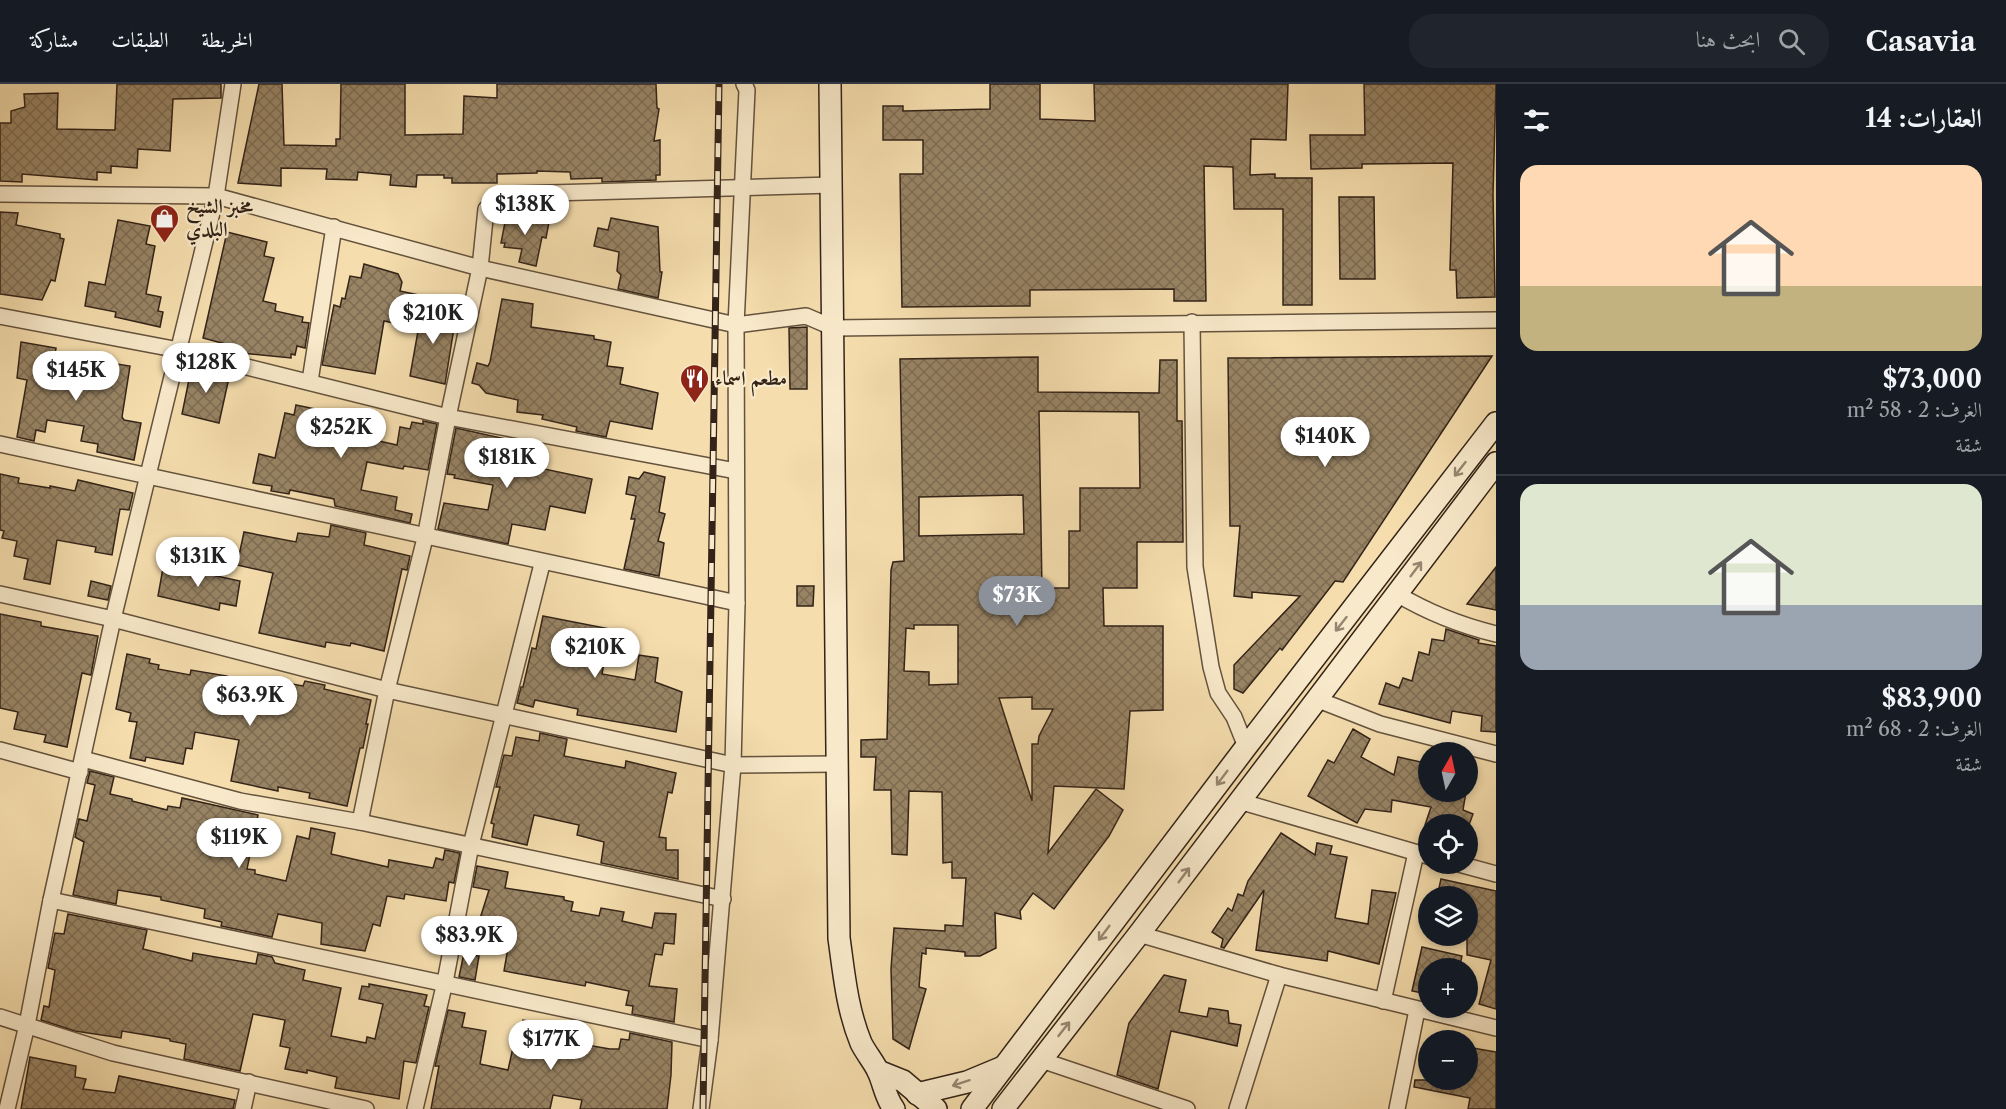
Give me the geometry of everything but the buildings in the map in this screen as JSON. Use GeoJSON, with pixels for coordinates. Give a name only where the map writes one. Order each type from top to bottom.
{"type":"FeatureCollection","features":[{"type":"Feature","properties":{"kind":"main road"},"geometry":{"type":"LineString","coordinates":[[830,84],[839,938],[847,998],[862,1044],[878,1071],[887,1098],[894,1109]]}},
{"type":"Feature","properties":{"kind":"main road"},"geometry":{"type":"LineString","coordinates":[[972,1109],[1246,747],[1496,423]]}},
{"type":"Feature","properties":{"kind":"main road"},"geometry":{"type":"LineString","coordinates":[[1003,1109],[1496,464]]}},
{"type":"Feature","properties":{"kind":"main road"},"geometry":{"type":"LineString","coordinates":[[917,1094],[967,1082],[1004,1066]]}},
{"type":"Feature","properties":{"kind":"main road"},"geometry":{"type":"LineString","coordinates":[[878,1071],[903,1082],[936,1109]]}},
{"type":"Feature","properties":{"kind":"street"},"geometry":{"type":"LineString","coordinates":[[7,1109],[113,619],[216,196],[233,84]]}},
{"type":"Feature","properties":{"kind":"street"},"geometry":{"type":"LineString","coordinates":[[701,1109],[710,1040],[733,765],[737,603],[736,325],[747,90],[744,84]]}},
{"type":"Feature","properties":{"kind":"street"},"geometry":{"type":"LineString","coordinates":[[360,822],[387,690],[425,538],[480,268],[486,209],[497,198],[514,194],[832,185]]}},
{"type":"Feature","properties":{"kind":"street"},"geometry":{"type":"LineString","coordinates":[[0,194],[216,196],[480,268],[736,325],[806,316],[834,328],[1496,320]]}},
{"type":"Feature","properties":{"kind":"street"},"geometry":{"type":"LineString","coordinates":[[310,381],[334,227]]}},
{"type":"Feature","properties":{"kind":"street"},"geometry":{"type":"LineString","coordinates":[[0,316],[179,350],[448,417],[736,471]]}},
{"type":"Feature","properties":{"kind":"street"},"geometry":{"type":"LineString","coordinates":[[1192,322],[1195,567],[1211,667],[1218,693],[1234,717],[1246,747]]}},
{"type":"Feature","properties":{"kind":"street"},"geometry":{"type":"LineString","coordinates":[[0,444],[542,564],[737,603]]}},
{"type":"Feature","properties":{"kind":"street"},"geometry":{"type":"LineString","coordinates":[[415,1109],[445,982],[471,845],[542,564]]}},
{"type":"Feature","properties":{"kind":"street"},"geometry":{"type":"LineString","coordinates":[[0,594],[113,619],[387,690],[733,765],[836,764]]}},
{"type":"Feature","properties":{"kind":"street"},"geometry":{"type":"LineString","coordinates":[[1397,594],[1426,611],[1456,624],[1496,634]]}},
{"type":"Feature","properties":{"kind":"street"},"geometry":{"type":"LineString","coordinates":[[1316,699],[1380,724],[1496,754]]}},
{"type":"Feature","properties":{"kind":"street"},"geometry":{"type":"LineString","coordinates":[[0,750],[82,765],[230,799],[360,822],[723,899]]}},
{"type":"Feature","properties":{"kind":"street"},"geometry":{"type":"LineString","coordinates":[[1239,801],[1418,853]]}},
{"type":"Feature","properties":{"kind":"street"},"geometry":{"type":"LineString","coordinates":[[1383,1000],[1418,869]]}},
{"type":"Feature","properties":{"kind":"street"},"geometry":{"type":"LineString","coordinates":[[1478,869],[1496,874]]}},
{"type":"Feature","properties":{"kind":"street"},"geometry":{"type":"LineString","coordinates":[[51,900],[710,1040]]}},
{"type":"Feature","properties":{"kind":"street"},"geometry":{"type":"LineString","coordinates":[[1139,934],[1280,975],[1496,1028]]}},
{"type":"Feature","properties":{"kind":"street"},"geometry":{"type":"LineString","coordinates":[[1237,1109],[1280,975]]}},
{"type":"Feature","properties":{"kind":"street"},"geometry":{"type":"LineString","coordinates":[[1397,1109],[1417,1010]]}},
{"type":"Feature","properties":{"kind":"street"},"geometry":{"type":"LineString","coordinates":[[0,1017],[113,1053],[366,1109]]}},
{"type":"Feature","properties":{"kind":"street"},"geometry":{"type":"LineString","coordinates":[[1041,1060],[1187,1109]]}},
{"type":"Feature","properties":{"kind":"street"},"geometry":{"type":"LineString","coordinates":[[243,1109],[249,1082]]}},
{"type":"Feature","properties":{"kind":"railway"},"geometry":{"type":"LineString","coordinates":[[703,1109],[719,84]]}},
{"type":"Feature","properties":{"kind":"place","name":"مخبز الشيخ البلدي"},"geometry":{"type":"Point","coordinates":[165,244]}},
{"type":"Feature","properties":{"kind":"place","name":"مطعم اسماء"},"geometry":{"type":"Point","coordinates":[694,404]}}]}
